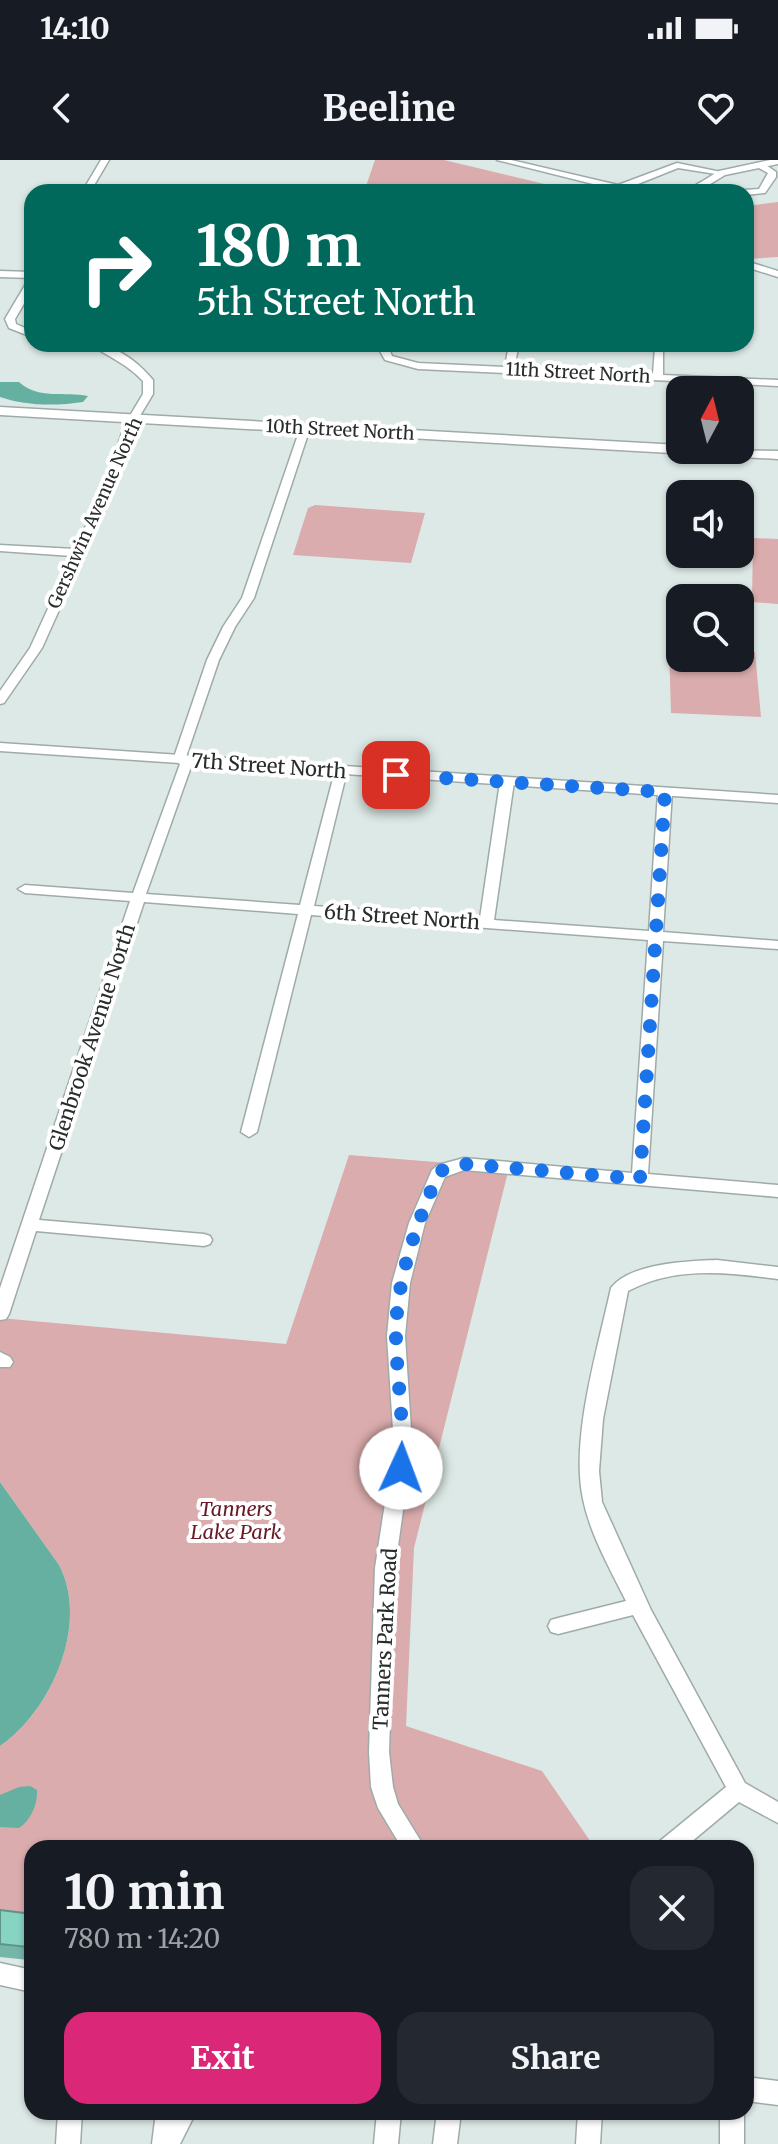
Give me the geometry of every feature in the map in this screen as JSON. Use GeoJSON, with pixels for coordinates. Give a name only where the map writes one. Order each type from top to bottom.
{"type":"FeatureCollection","features":[{"type":"Feature","properties":{"kind":"main road","name":"10th Street North"},"geometry":{"type":"LineString","coordinates":[[0,411],[666,448]]}},
{"type":"Feature","properties":{"kind":"main road"},"geometry":{"type":"LineString","coordinates":[[754,454],[778,455]]}},
{"type":"Feature","properties":{"kind":"street"},"geometry":{"type":"LineString","coordinates":[[91,184],[105,160]]}},
{"type":"Feature","properties":{"kind":"street"},"geometry":{"type":"LineString","coordinates":[[501,160],[526,162],[605,184]]}},
{"type":"Feature","properties":{"kind":"street"},"geometry":{"type":"LineString","coordinates":[[703,184],[722,173],[778,161]]}},
{"type":"Feature","properties":{"kind":"street"},"geometry":{"type":"LineString","coordinates":[[629,184],[677,165],[722,173]]}},
{"type":"Feature","properties":{"kind":"street"},"geometry":{"type":"LineString","coordinates":[[754,191],[762,191],[772,177],[772,172],[760,165]]}},
{"type":"Feature","properties":{"kind":"street"},"geometry":{"type":"LineString","coordinates":[[754,268],[778,274]]}},
{"type":"Feature","properties":{"kind":"street"},"geometry":{"type":"LineString","coordinates":[[0,274],[24,275]]}},
{"type":"Feature","properties":{"kind":"street"},"geometry":{"type":"LineString","coordinates":[[24,295],[10,319],[12,326],[24,331]]}},
{"type":"Feature","properties":{"kind":"street","name":"Gershwin Avenue North"},"geometry":{"type":"LineString","coordinates":[[0,700],[36,648],[107,492],[134,419],[148,394],[148,380],[110,352]]}},
{"type":"Feature","properties":{"kind":"street","name":"11th Street North"},"geometry":{"type":"LineString","coordinates":[[385,352],[388,358],[426,366],[778,383]]}},
{"type":"Feature","properties":{"kind":"street"},"geometry":{"type":"LineString","coordinates":[[509,370],[512,352]]}},
{"type":"Feature","properties":{"kind":"street"},"geometry":{"type":"LineString","coordinates":[[658,377],[660,352]]}},
{"type":"Feature","properties":{"kind":"street","name":"Glenbrook Avenue North"},"geometry":{"type":"LineString","coordinates":[[0,1314],[183,760],[213,660],[248,598],[305,428]]}},
{"type":"Feature","properties":{"kind":"street"},"geometry":{"type":"LineString","coordinates":[[0,548],[78,553]]}},
{"type":"Feature","properties":{"kind":"street","name":"7th Street North"},"geometry":{"type":"LineString","coordinates":[[0,747],[778,799]]}},
{"type":"Feature","properties":{"kind":"street"},"geometry":{"type":"LineString","coordinates":[[249,1132],[341,771]]}},
{"type":"Feature","properties":{"kind":"street"},"geometry":{"type":"LineString","coordinates":[[486,923],[507,782]]}},
{"type":"Feature","properties":{"kind":"street"},"geometry":{"type":"LineString","coordinates":[[665,792],[640,1179],[778,1191]]}},
{"type":"Feature","properties":{"kind":"street","name":"6th Street North"},"geometry":{"type":"LineString","coordinates":[[25,889],[778,945]]}},
{"type":"Feature","properties":{"kind":"street","name":"Tanners Park Road"},"geometry":{"type":"LineString","coordinates":[[409,1840],[389,1808],[379,1769],[385,1568],[403,1445],[396,1336],[401,1283],[417,1223],[438,1174],[444,1169],[469,1165],[640,1179]]}},
{"type":"Feature","properties":{"kind":"street"},"geometry":{"type":"LineString","coordinates":[[29,1225],[204,1240]]}},
{"type":"Feature","properties":{"kind":"street"},"geometry":{"type":"LineString","coordinates":[[778,1273],[746,1268],[675,1269],[639,1275],[620,1288],[600,1381],[590,1456],[591,1495],[637,1606],[738,1790],[778,1813]]}},
{"type":"Feature","properties":{"kind":"street"},"geometry":{"type":"LineString","coordinates":[[558,1626],[637,1606]]}},
{"type":"Feature","properties":{"kind":"street"},"geometry":{"type":"LineString","coordinates":[[678,1840],[738,1790]]}},
{"type":"Feature","properties":{"kind":"street"},"geometry":{"type":"LineString","coordinates":[[0,1974],[24,1979]]}},
{"type":"Feature","properties":{"kind":"street"},"geometry":{"type":"LineString","coordinates":[[754,2090],[778,2093]]}},
{"type":"Feature","properties":{"kind":"street"},"geometry":{"type":"LineString","coordinates":[[68,2144],[70,2120]]}},
{"type":"Feature","properties":{"kind":"street"},"geometry":{"type":"LineString","coordinates":[[165,2144],[167,2120]]}},
{"type":"Feature","properties":{"kind":"street"},"geometry":{"type":"LineString","coordinates":[[165,2144],[179,2120]]}},
{"type":"Feature","properties":{"kind":"street"},"geometry":{"type":"LineString","coordinates":[[386,2144],[388,2120]]}},
{"type":"Feature","properties":{"kind":"street"},"geometry":{"type":"LineString","coordinates":[[445,2144],[448,2120]]}},
{"type":"Feature","properties":{"kind":"street"},"geometry":{"type":"LineString","coordinates":[[588,2144],[590,2120]]}},
{"type":"Feature","properties":{"kind":"street"},"geometry":{"type":"LineString","coordinates":[[732,2120],[732,2144]]}},
{"type":"Feature","properties":{"kind":"green space"},"geometry":{"type":"Polygon","coordinates":[[[375,160],[444,160],[544,184],[367,184],[375,160]]]}},
{"type":"Feature","properties":{"kind":"green space"},"geometry":{"type":"Polygon","coordinates":[[[778,202],[778,257],[754,258],[754,205],[778,202]]]}},
{"type":"Feature","properties":{"kind":"green space"},"geometry":{"type":"Polygon","coordinates":[[[315,505],[425,513],[411,563],[293,555],[308,508],[315,505]]]}},
{"type":"Feature","properties":{"kind":"green space"},"geometry":{"type":"Polygon","coordinates":[[[754,538],[778,539],[778,604],[754,602],[754,538]]]}},
{"type":"Feature","properties":{"kind":"green space"},"geometry":{"type":"Polygon","coordinates":[[[755,652],[761,717],[671,713],[670,672],[754,672],[755,652]]]}},
{"type":"Feature","properties":{"kind":"green space","name":"Tanners Lake Park"},"geometry":{"type":"Polygon","coordinates":[[[349,1155],[509,1168],[414,1548],[406,1726],[542,1771],[589,1840],[24,1840],[24,1919],[0,1916],[0,1746],[18,1731],[49,1689],[67,1639],[70,1613],[67,1588],[59,1565],[0,1482],[0,1318],[286,1344],[349,1155]]]}},
{"type":"Feature","properties":{"kind":"shaded area"},"geometry":{"type":"Polygon","coordinates":[[[0,382],[19,382],[26,388],[43,393],[88,396],[83,402],[73,403],[20,402],[0,397],[0,382]]]}},
{"type":"Feature","properties":{"kind":"shaded area"},"geometry":{"type":"Polygon","coordinates":[[[0,1482],[59,1565],[67,1588],[70,1613],[67,1639],[49,1689],[18,1731],[0,1746],[0,1482]]]}},
{"type":"Feature","properties":{"kind":"shaded area"},"geometry":{"type":"Polygon","coordinates":[[[30,1786],[37,1790],[37,1795],[30,1817],[19,1828],[0,1827],[0,1795],[30,1786]]]}},
{"type":"Feature","properties":{"kind":"building"},"geometry":{"type":"Polygon","coordinates":[[[0,1910],[24,1913],[24,1946],[0,1944],[0,1910]]]}},
{"type":"Feature","properties":{"kind":"route"},"geometry":{"type":"LineString","coordinates":[[396,775],[665,792],[640,1179],[464,1164],[444,1169],[438,1174],[417,1223],[401,1283],[396,1336],[403,1445],[401,1468]]}}]}
